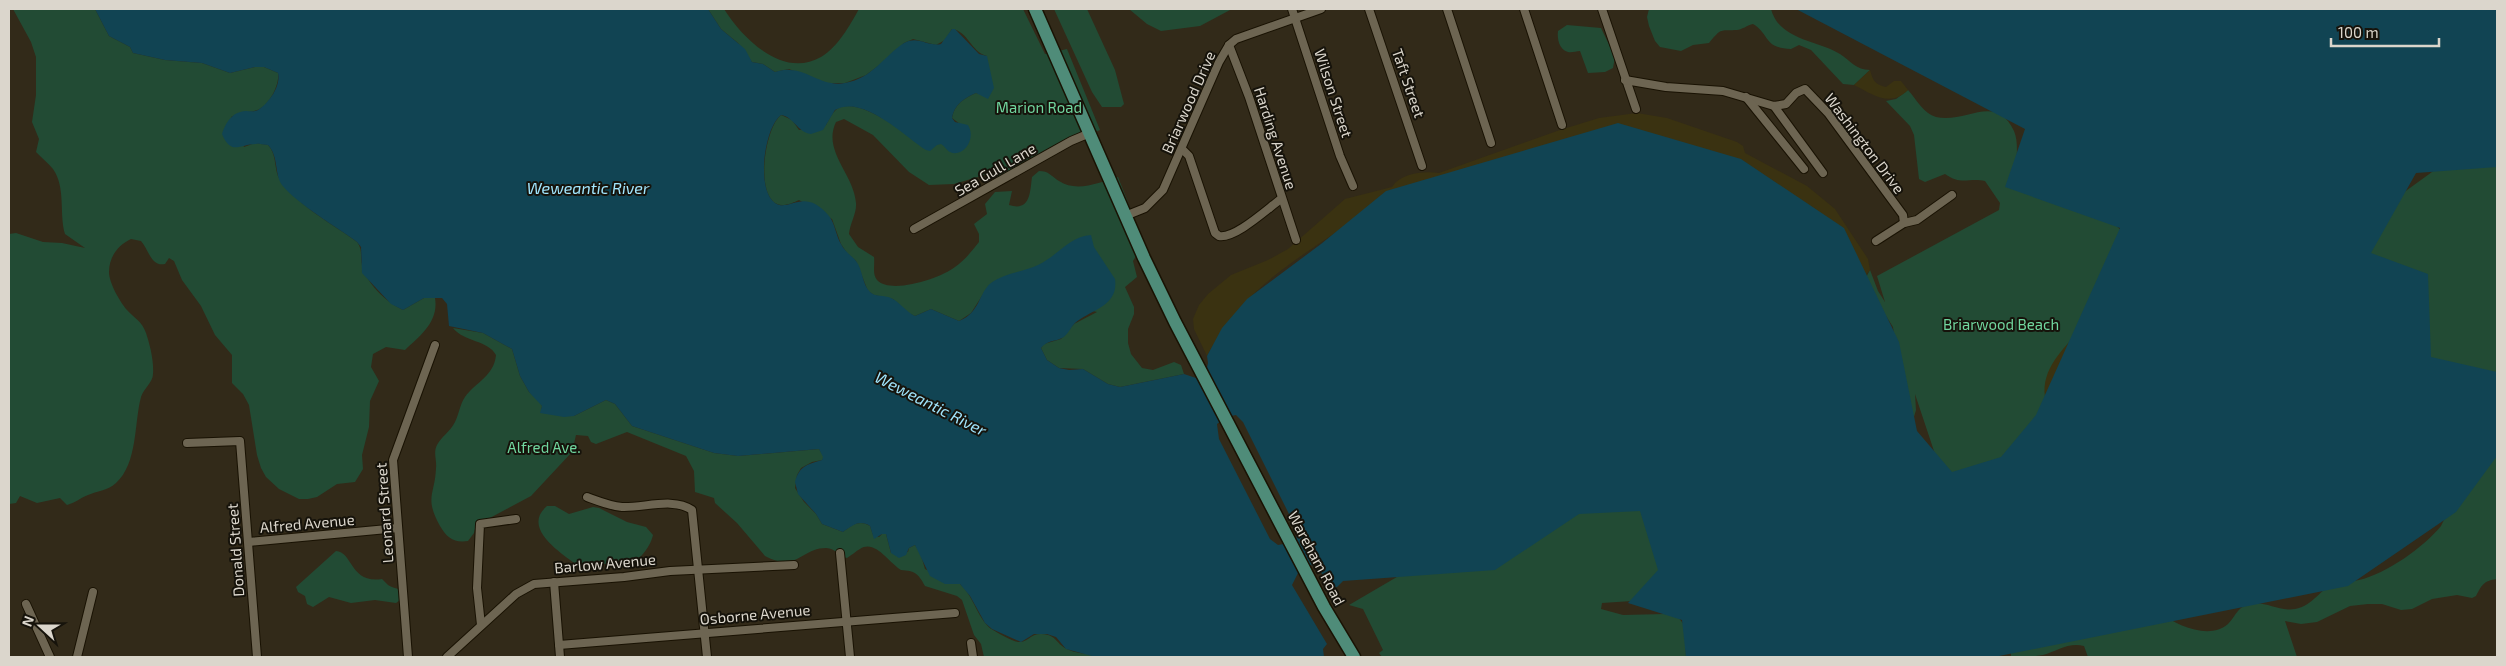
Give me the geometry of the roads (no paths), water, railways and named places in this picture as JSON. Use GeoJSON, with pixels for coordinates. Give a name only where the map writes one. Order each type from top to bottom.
{"type":"FeatureCollection","features":[{"type":"Feature","properties":{"kind":"main road"},"geometry":{"type":"LineString","coordinates":[[1036,9],[1125,216]]}},
{"type":"Feature","properties":{"kind":"main road","name":"Wareham Road"},"geometry":{"type":"LineString","coordinates":[[1125,216],[1198,368],[1252,472],[1324,607],[1354,657]]}},
{"type":"Feature","properties":{"kind":"street","name":"Wilson Street"},"geometry":{"type":"LineString","coordinates":[[1292,9],[1340,156],[1353,186]]}},
{"type":"Feature","properties":{"kind":"street","name":"Briarwood Drive"},"geometry":{"type":"LineString","coordinates":[[1125,216],[1145,208],[1157,198],[1167,182],[1219,62],[1229,45],[1236,39],[1321,9]]}},
{"type":"Feature","properties":{"kind":"street","name":"Taft Street"},"geometry":{"type":"LineString","coordinates":[[1369,9],[1422,166]]}},
{"type":"Feature","properties":{"kind":"street"},"geometry":{"type":"LineString","coordinates":[[1447,9],[1491,143]]}},
{"type":"Feature","properties":{"kind":"street"},"geometry":{"type":"LineString","coordinates":[[1524,9],[1562,125]]}},
{"type":"Feature","properties":{"kind":"street"},"geometry":{"type":"LineString","coordinates":[[1602,9],[1636,109]]}},
{"type":"Feature","properties":{"kind":"street","name":"Harding Avenue"},"geometry":{"type":"LineString","coordinates":[[1229,45],[1249,97],[1281,200],[1296,240]]}},
{"type":"Feature","properties":{"kind":"street"},"geometry":{"type":"LineString","coordinates":[[1625,80],[1666,87],[1723,91],[1774,106],[1823,174]]}},
{"type":"Feature","properties":{"kind":"street","name":"Washington Drive"},"geometry":{"type":"LineString","coordinates":[[1774,106],[1786,104],[1796,93],[1805,89],[1811,94],[1828,113],[1903,215],[1904,223]]}},
{"type":"Feature","properties":{"kind":"street"},"geometry":{"type":"LineString","coordinates":[[1746,97],[1804,169]]}},
{"type":"Feature","properties":{"kind":"street","name":"Sea Gull Lane"},"geometry":{"type":"LineString","coordinates":[[914,229],[1071,141],[1090,133]]}},
{"type":"Feature","properties":{"kind":"street"},"geometry":{"type":"LineString","coordinates":[[1182,149],[1190,156],[1215,233],[1218,236],[1229,235],[1281,200]]}},
{"type":"Feature","properties":{"kind":"street"},"geometry":{"type":"LineString","coordinates":[[1876,241],[1904,223],[1917,220],[1952,195]]}},
{"type":"Feature","properties":{"kind":"street","name":"Leonard Street"},"geometry":{"type":"LineString","coordinates":[[408,657],[394,455],[436,345]]}},
{"type":"Feature","properties":{"kind":"street","name":"Donald Street"},"geometry":{"type":"LineString","coordinates":[[187,443],[240,441],[257,657]]}},
{"type":"Feature","properties":{"kind":"street"},"geometry":{"type":"LineString","coordinates":[[587,497],[620,507],[674,504],[685,506],[692,510],[707,657]]}},
{"type":"Feature","properties":{"kind":"street"},"geometry":{"type":"LineString","coordinates":[[481,625],[477,588],[480,524],[516,519]]}},
{"type":"Feature","properties":{"kind":"street","name":"Alfred Avenue"},"geometry":{"type":"LineString","coordinates":[[249,542],[398,528]]}},
{"type":"Feature","properties":{"kind":"street"},"geometry":{"type":"LineString","coordinates":[[840,553],[850,657]]}},
{"type":"Feature","properties":{"kind":"street","name":"Barlow Avenue"},"geometry":{"type":"LineString","coordinates":[[447,657],[526,587],[534,584],[697,570],[794,565]]}},
{"type":"Feature","properties":{"kind":"street"},"geometry":{"type":"LineString","coordinates":[[554,582],[560,657]]}},
{"type":"Feature","properties":{"kind":"street"},"geometry":{"type":"LineString","coordinates":[[77,657],[93,592]]}},
{"type":"Feature","properties":{"kind":"street"},"geometry":{"type":"LineString","coordinates":[[26,604],[50,657]]}},
{"type":"Feature","properties":{"kind":"street","name":"Osborne Avenue"},"geometry":{"type":"LineString","coordinates":[[558,646],[704,632],[954,613]]}},
{"type":"Feature","properties":{"kind":"street"},"geometry":{"type":"LineString","coordinates":[[971,643],[973,657]]}},
{"type":"Feature","properties":{"kind":"water","name":"Weweantic River"},"geometry":{"type":"Polygon","coordinates":[[[95,9],[708,9],[721,29],[745,49],[752,62],[763,64],[775,72],[797,71],[837,84],[855,80],[871,72],[904,43],[914,40],[941,44],[952,29],[955,29],[979,54],[987,56],[994,88],[988,99],[976,93],[967,97],[957,106],[953,113],[952,118],[955,122],[968,125],[970,131],[969,142],[963,150],[955,153],[950,152],[941,144],[930,151],[926,150],[883,119],[858,108],[846,107],[835,110],[823,130],[811,134],[806,133],[785,116],[781,115],[770,132],[764,159],[764,173],[769,196],[775,203],[780,205],[805,201],[820,207],[831,219],[843,247],[856,261],[867,289],[874,295],[891,298],[915,316],[931,309],[959,321],[971,313],[991,283],[1038,265],[1076,239],[1091,235],[1094,247],[1115,279],[1115,288],[1112,296],[1102,307],[1075,323],[1064,337],[1048,342],[1041,348],[1047,360],[1059,368],[1069,370],[1083,369],[1108,384],[1120,387],[1184,374],[1196,378],[1205,376],[1208,363],[1207,356],[1222,328],[1247,299],[1321,244],[1386,191],[1618,123],[1741,159],[1844,228],[1899,342],[1917,431],[1952,472],[2001,457],[2036,415],[2120,228],[2005,187],[2025,129],[1796,9],[2497,9],[2497,167],[2416,173],[2371,253],[2428,274],[2431,357],[2497,372],[2497,456],[2456,512],[2348,586],[1994,657],[1686,657],[1682,620],[1628,603],[1658,570],[1640,511],[1579,514],[1495,570],[1343,581],[1337,587],[1330,588],[1318,567],[1307,564],[1298,573],[1292,585],[1327,644],[1323,649],[1324,657],[1092,656],[1066,649],[1056,637],[1047,634],[1034,634],[1021,642],[992,629],[985,623],[970,596],[960,584],[945,584],[930,576],[915,545],[909,548],[906,555],[899,558],[891,553],[886,534],[882,534],[874,539],[870,526],[866,524],[856,524],[843,532],[822,524],[816,514],[798,494],[795,482],[799,472],[805,466],[822,460],[823,457],[819,449],[738,456],[714,453],[632,426],[615,404],[606,400],[574,416],[564,417],[540,413],[542,406],[529,392],[520,376],[512,349],[483,333],[449,326],[447,304],[442,298],[424,298],[403,310],[391,304],[362,273],[361,247],[357,242],[307,207],[282,185],[274,155],[268,145],[250,144],[232,147],[225,141],[222,134],[230,118],[237,113],[258,110],[266,103],[276,89],[278,73],[264,67],[255,67],[230,73],[202,63],[165,60],[133,53],[130,47],[109,36],[95,9]],[[1236,415],[1226,417],[1217,424],[1219,439],[1270,539],[1278,545],[1295,542],[1298,532],[1243,422],[1236,415]]]}},
{"type":"Feature","properties":{"kind":"park label","name":"Marion Road"},"geometry":{"type":"Point","coordinates":[1039,107]}},
{"type":"Feature","properties":{"kind":"park label","name":"Briarwood Beach"},"geometry":{"type":"Point","coordinates":[2001,324]}},
{"type":"Feature","properties":{"kind":"park label","name":"Alfred Ave."},"geometry":{"type":"Point","coordinates":[544,447]}}]}
